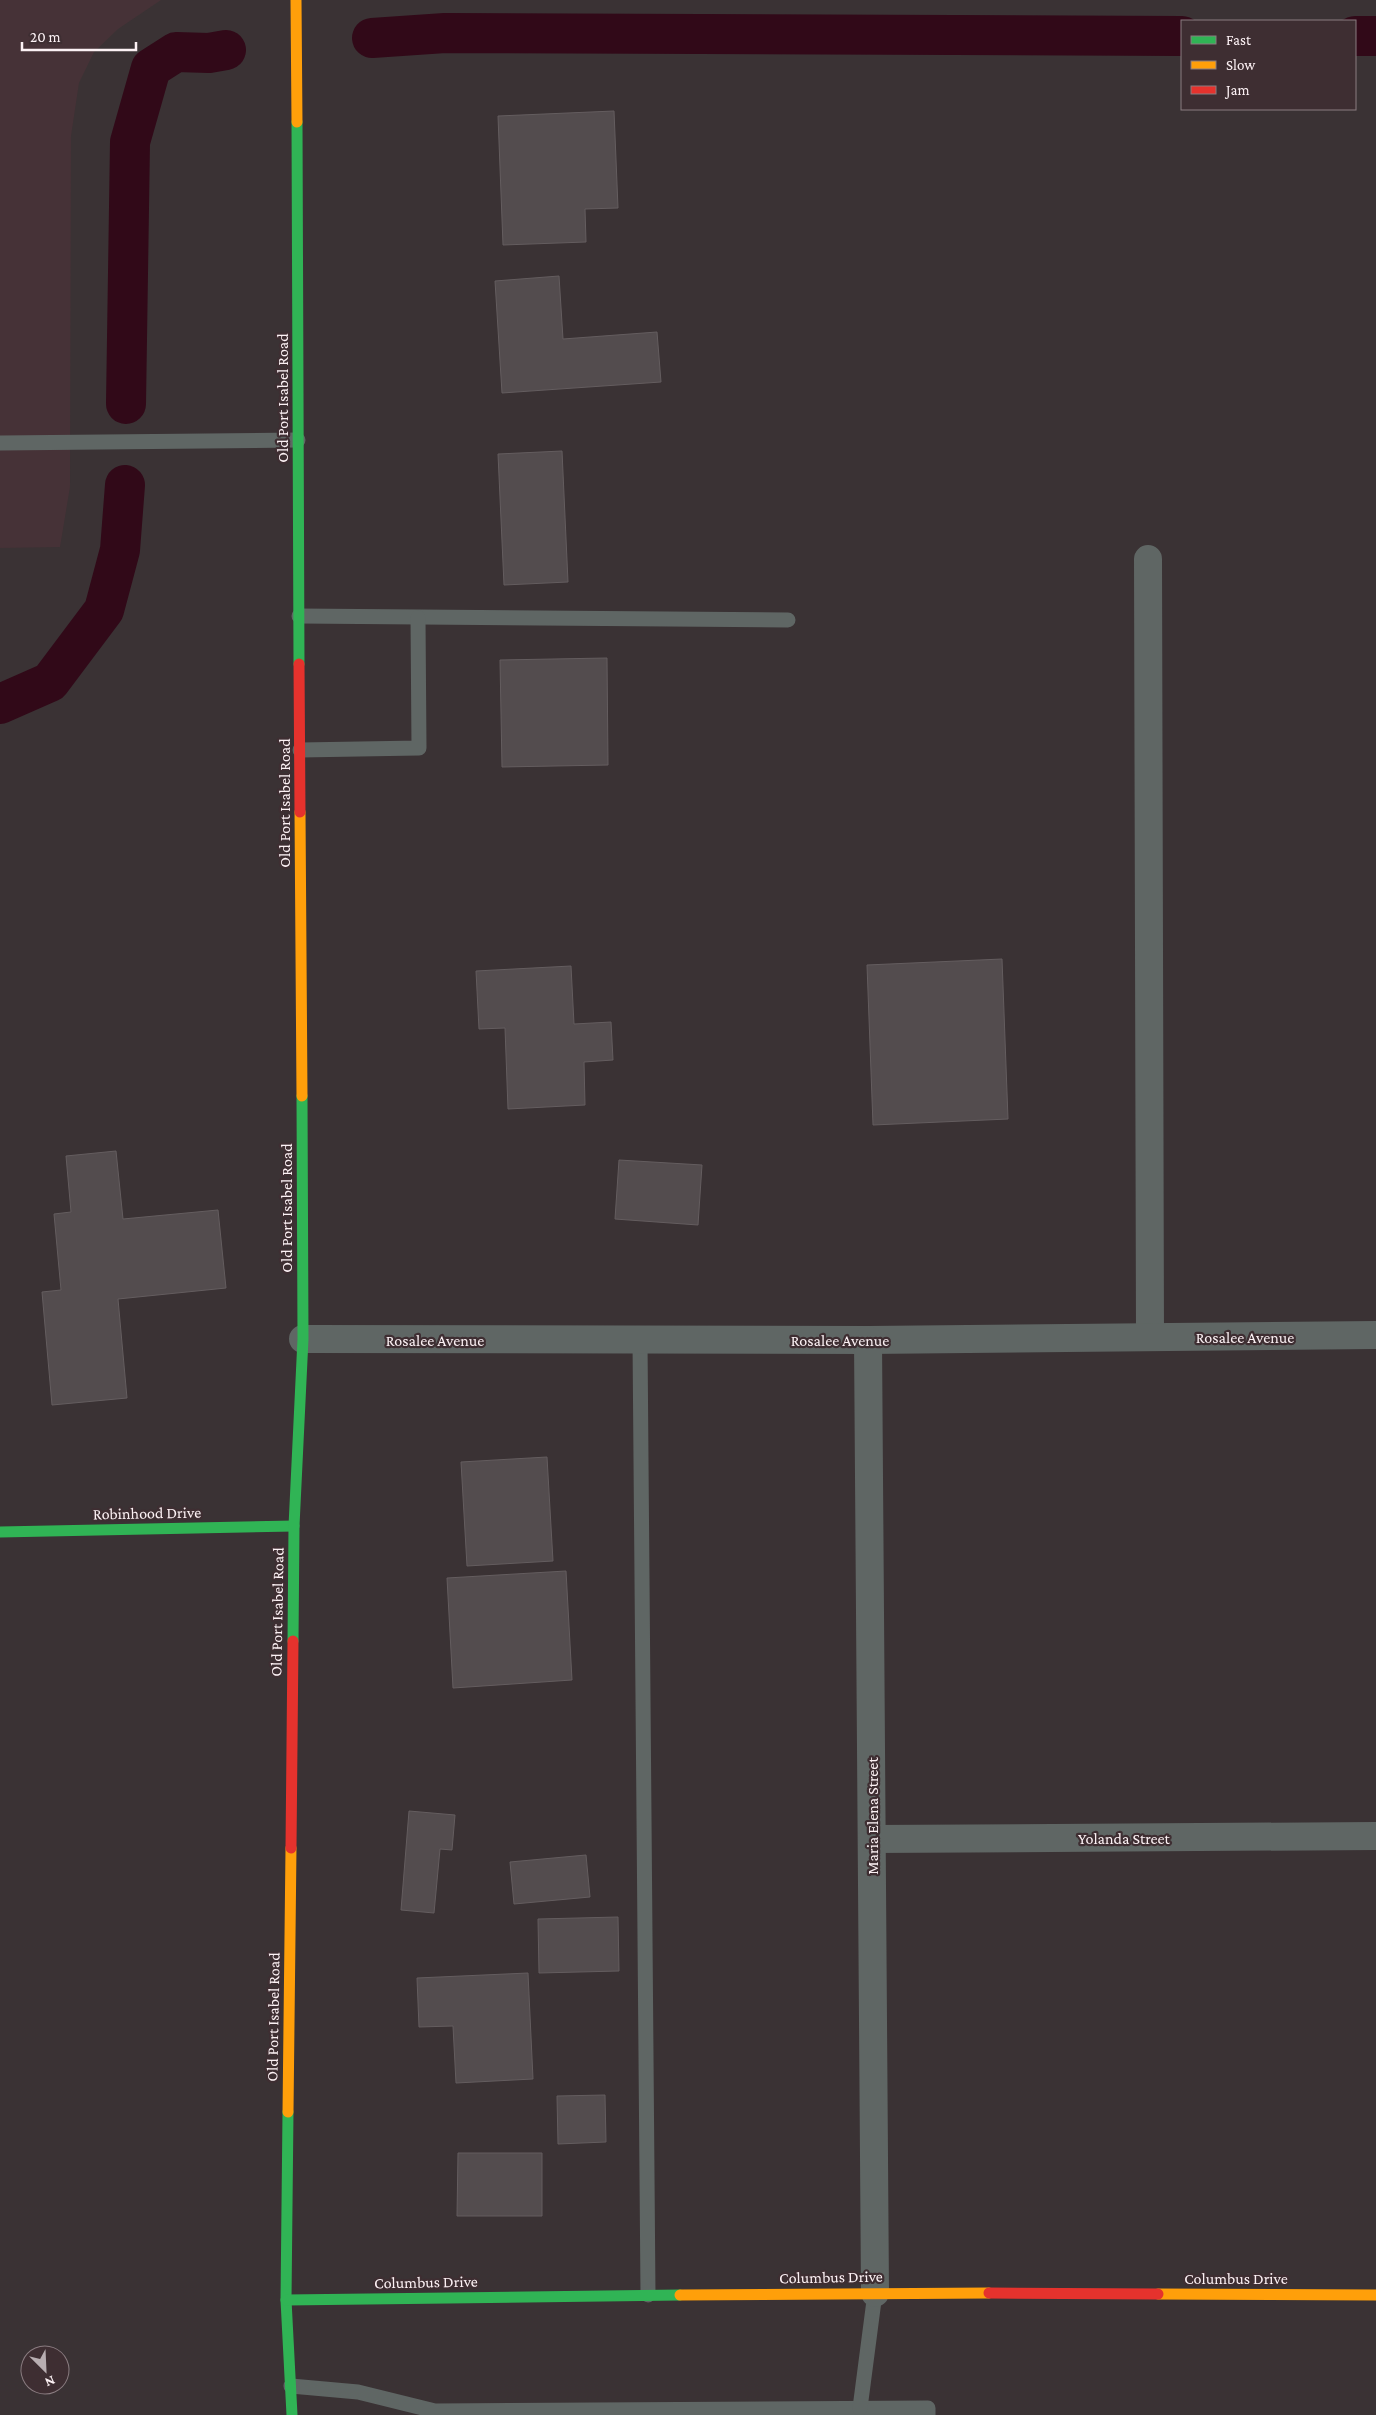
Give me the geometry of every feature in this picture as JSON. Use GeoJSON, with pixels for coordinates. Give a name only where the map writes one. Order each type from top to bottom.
{"type":"FeatureCollection","features":[{"type":"Feature","properties":{"kind":"street","name":"Old Port Isabel Road"},"geometry":{"type":"LineString","coordinates":[[292,2415],[286,2300],[294,1526],[303,1339],[296,0]]}},
{"type":"Feature","properties":{"kind":"street"},"geometry":{"type":"LineString","coordinates":[[1148,560],[1150,1337]]}},
{"type":"Feature","properties":{"kind":"street","name":"Rosalee Avenue"},"geometry":{"type":"LineString","coordinates":[[303,1339],[868,1340],[1376,1336]]}},
{"type":"Feature","properties":{"kind":"street","name":"Maria Elena Street"},"geometry":{"type":"LineString","coordinates":[[868,1340],[875,2293]]}},
{"type":"Feature","properties":{"kind":"street","name":"Robinhood Drive"},"geometry":{"type":"LineString","coordinates":[[0,1532],[294,1526]]}},
{"type":"Feature","properties":{"kind":"street","name":"Yolanda Street"},"geometry":{"type":"LineString","coordinates":[[872,1840],[1376,1836]]}},
{"type":"Feature","properties":{"kind":"street","name":"Columbus Drive"},"geometry":{"type":"LineString","coordinates":[[286,2300],[875,2293],[1376,2295]]}},
{"type":"Feature","properties":{"kind":"lane"},"geometry":{"type":"LineString","coordinates":[[0,444],[298,440]]}},
{"type":"Feature","properties":{"kind":"lane"},"geometry":{"type":"LineString","coordinates":[[299,616],[788,620]]}},
{"type":"Feature","properties":{"kind":"lane"},"geometry":{"type":"LineString","coordinates":[[300,750],[420,748],[418,618]]}},
{"type":"Feature","properties":{"kind":"lane"},"geometry":{"type":"LineString","coordinates":[[640,1340],[648,2295]]}},
{"type":"Feature","properties":{"kind":"lane"},"geometry":{"type":"LineString","coordinates":[[860,2408],[875,2293]]}},
{"type":"Feature","properties":{"kind":"lane"},"geometry":{"type":"LineString","coordinates":[[291,2386],[358,2392],[435,2411],[928,2408],[928,2415]]}},
{"type":"Feature","properties":{"kind":"shaded area"},"geometry":{"type":"Polygon","coordinates":[[[0,0],[161,0],[118,29],[94,52],[79,83],[71,136],[70,487],[60,547],[0,548],[0,0]]]}},
{"type":"Feature","properties":{"kind":"building"},"geometry":{"type":"Polygon","coordinates":[[[614,111],[618,208],[585,209],[586,242],[503,245],[498,116],[614,111]]]}},
{"type":"Feature","properties":{"kind":"building"},"geometry":{"type":"Polygon","coordinates":[[[559,276],[563,339],[657,332],[661,382],[502,393],[495,281],[559,276]]]}},
{"type":"Feature","properties":{"kind":"building"},"geometry":{"type":"Polygon","coordinates":[[[562,451],[568,582],[504,585],[498,454],[562,451]]]}},
{"type":"Feature","properties":{"kind":"building"},"geometry":{"type":"Polygon","coordinates":[[[607,658],[608,765],[502,767],[500,660],[607,658]]]}},
{"type":"Feature","properties":{"kind":"building"},"geometry":{"type":"Polygon","coordinates":[[[1002,959],[1008,1119],[873,1125],[867,965],[1002,959]]]}},
{"type":"Feature","properties":{"kind":"building"},"geometry":{"type":"Polygon","coordinates":[[[571,966],[574,1024],[611,1022],[613,1060],[584,1062],[585,1105],[508,1109],[505,1028],[479,1029],[476,971],[571,966]]]}},
{"type":"Feature","properties":{"kind":"building"},"geometry":{"type":"Polygon","coordinates":[[[116,1151],[123,1219],[218,1210],[226,1288],[118,1299],[127,1398],[52,1405],[42,1292],[61,1290],[54,1214],[71,1212],[66,1156],[116,1151]]]}},
{"type":"Feature","properties":{"kind":"building"},"geometry":{"type":"Polygon","coordinates":[[[619,1160],[702,1165],[698,1225],[615,1219],[619,1160]]]}},
{"type":"Feature","properties":{"kind":"building"},"geometry":{"type":"Polygon","coordinates":[[[547,1457],[553,1561],[467,1566],[461,1462],[547,1457]]]}},
{"type":"Feature","properties":{"kind":"building"},"geometry":{"type":"Polygon","coordinates":[[[566,1571],[572,1680],[453,1688],[447,1578],[566,1571]]]}},
{"type":"Feature","properties":{"kind":"building"},"geometry":{"type":"Polygon","coordinates":[[[409,1811],[455,1815],[452,1850],[440,1849],[434,1913],[401,1910],[409,1811]]]}},
{"type":"Feature","properties":{"kind":"building"},"geometry":{"type":"Polygon","coordinates":[[[586,1855],[590,1897],[514,1904],[510,1862],[586,1855]]]}},
{"type":"Feature","properties":{"kind":"building"},"geometry":{"type":"Polygon","coordinates":[[[618,1917],[619,1971],[539,1973],[538,1919],[618,1917]]]}},
{"type":"Feature","properties":{"kind":"building"},"geometry":{"type":"Polygon","coordinates":[[[528,1973],[533,2079],[456,2083],[453,2026],[419,2027],[417,1978],[528,1973]]]}},
{"type":"Feature","properties":{"kind":"building"},"geometry":{"type":"Polygon","coordinates":[[[605,2095],[606,2142],[558,2144],[557,2096],[605,2095]]]}},
{"type":"Feature","properties":{"kind":"building"},"geometry":{"type":"Polygon","coordinates":[[[458,2153],[542,2153],[542,2216],[457,2216],[458,2153]]]}},
{"type":"Feature","properties":{"kind":"waterway"},"geometry":{"type":"LineString","coordinates":[[372,38],[445,33],[1181,36]]}},
{"type":"Feature","properties":{"kind":"waterway"},"geometry":{"type":"LineString","coordinates":[[1356,36],[1376,36]]}},
{"type":"Feature","properties":{"kind":"waterway"},"geometry":{"type":"LineString","coordinates":[[126,404],[130,142],[151,68],[176,52],[209,53],[226,50]]}},
{"type":"Feature","properties":{"kind":"waterway"},"geometry":{"type":"LineString","coordinates":[[0,704],[50,682],[104,610],[120,550],[125,485]]}},
{"type":"Feature","properties":{"kind":"traffic: fast"},"geometry":{"type":"LineString","coordinates":[[297,122],[299,664]]}},
{"type":"Feature","properties":{"kind":"traffic: fast"},"geometry":{"type":"LineString","coordinates":[[293,1641],[294,1526],[303,1339],[302,1096]]}},
{"type":"Feature","properties":{"kind":"traffic: fast"},"geometry":{"type":"LineString","coordinates":[[0,1532],[294,1526]]}},
{"type":"Feature","properties":{"kind":"traffic: fast"},"geometry":{"type":"LineString","coordinates":[[288,2112],[286,2300],[292,2415]]}},
{"type":"Feature","properties":{"kind":"traffic: fast"},"geometry":{"type":"LineString","coordinates":[[286,2300],[680,2295]]}},
{"type":"Feature","properties":{"kind":"traffic: slow"},"geometry":{"type":"LineString","coordinates":[[296,0],[297,122]]}},
{"type":"Feature","properties":{"kind":"traffic: slow"},"geometry":{"type":"LineString","coordinates":[[300,812],[302,1096]]}},
{"type":"Feature","properties":{"kind":"traffic: slow"},"geometry":{"type":"LineString","coordinates":[[288,2112],[291,1848]]}},
{"type":"Feature","properties":{"kind":"traffic: slow"},"geometry":{"type":"LineString","coordinates":[[680,2295],[989,2293]]}},
{"type":"Feature","properties":{"kind":"traffic: slow"},"geometry":{"type":"LineString","coordinates":[[1158,2294],[1376,2295]]}},
{"type":"Feature","properties":{"kind":"traffic: jam"},"geometry":{"type":"LineString","coordinates":[[299,664],[300,812]]}},
{"type":"Feature","properties":{"kind":"traffic: jam"},"geometry":{"type":"LineString","coordinates":[[291,1848],[293,1641]]}},
{"type":"Feature","properties":{"kind":"traffic: jam"},"geometry":{"type":"LineString","coordinates":[[989,2293],[1158,2294]]}}]}
